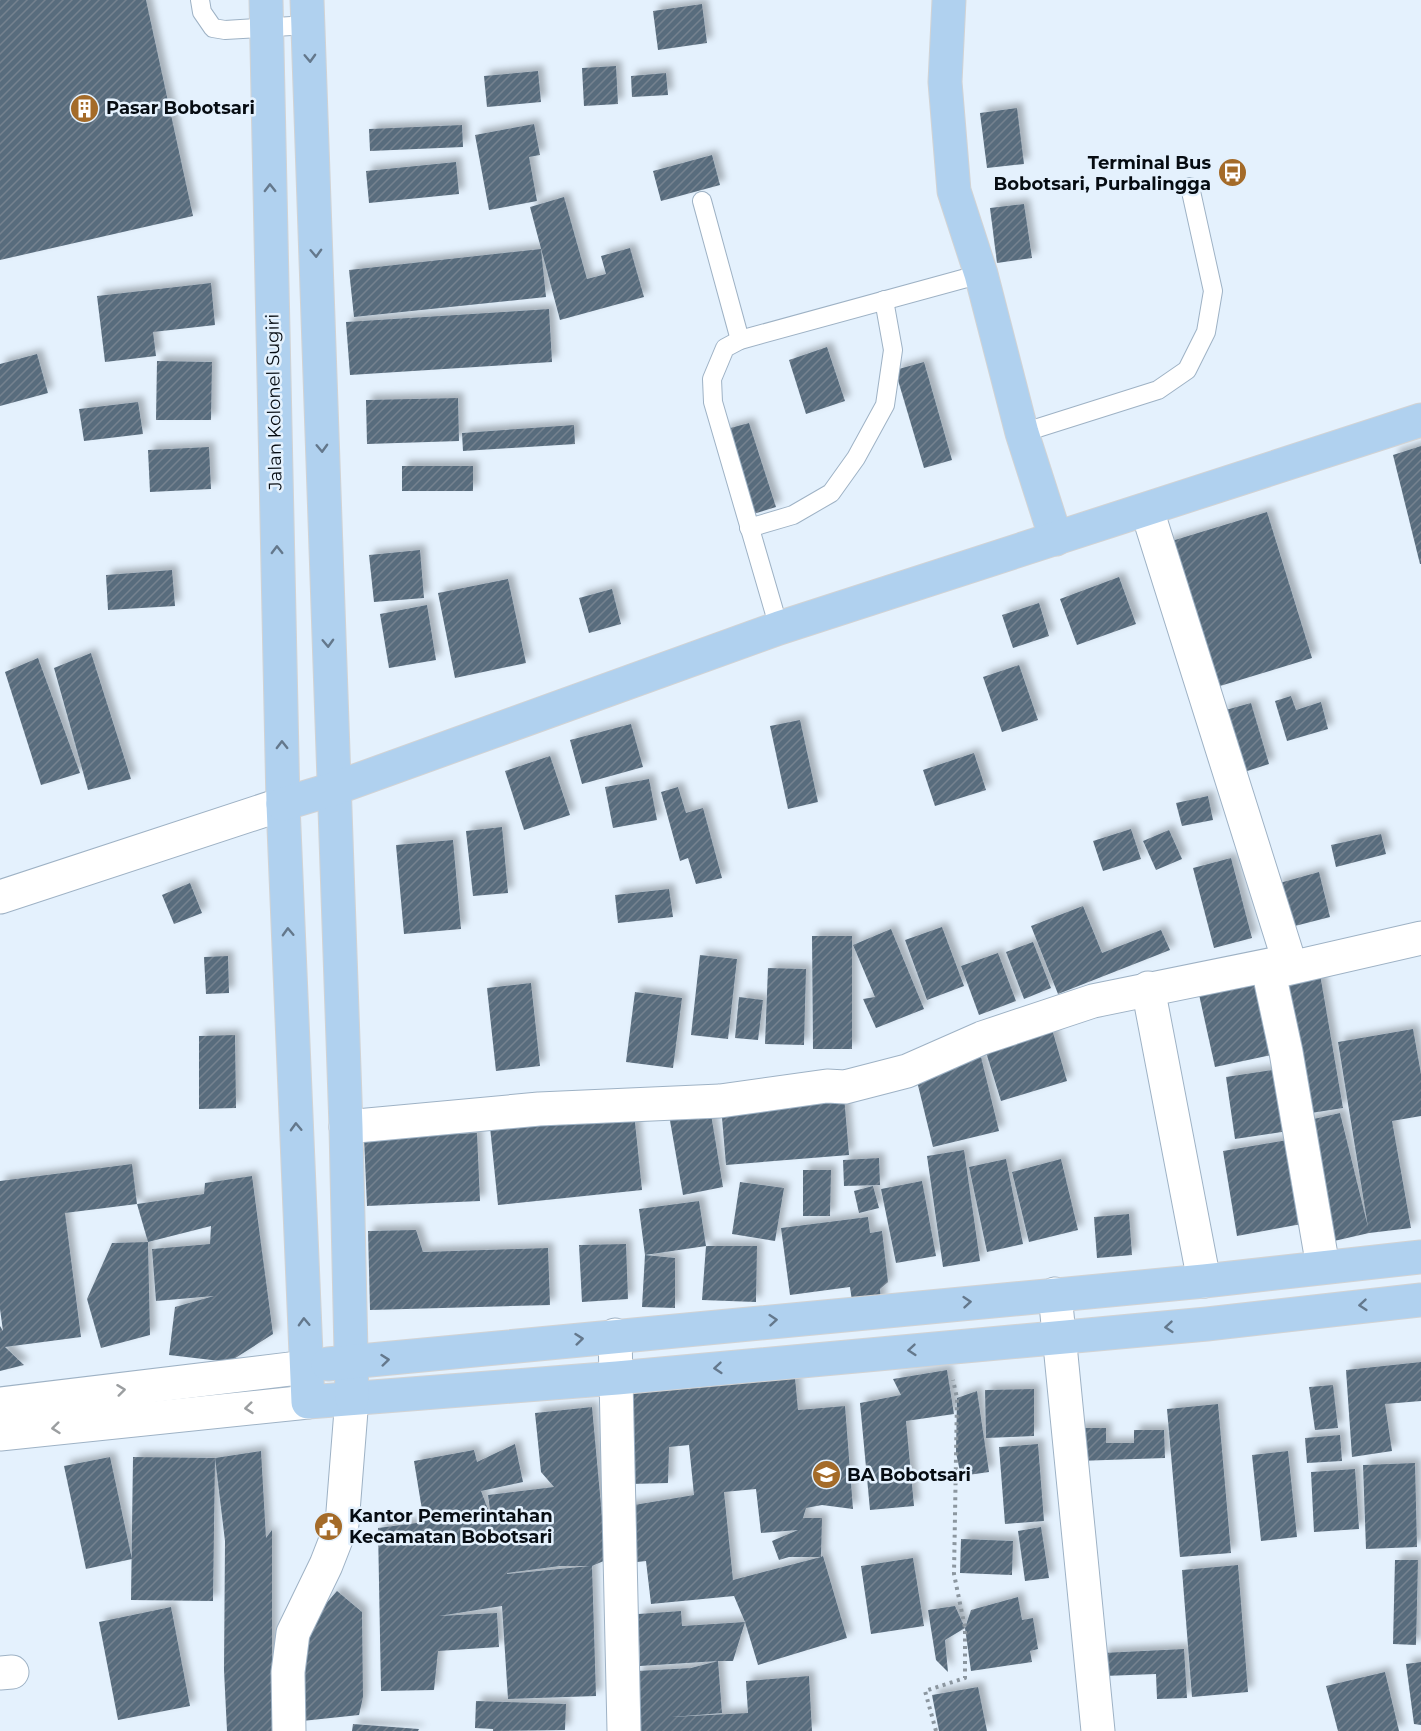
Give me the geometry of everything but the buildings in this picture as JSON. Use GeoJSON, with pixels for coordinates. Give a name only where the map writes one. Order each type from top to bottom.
{"type":"FeatureCollection","features":[{"type":"Feature","properties":{"kind":"main road"},"geometry":{"type":"LineString","coordinates":[[949,0],[945,82],[954,191],[981,274],[1022,433],[1056,539]]}},
{"type":"Feature","properties":{"kind":"main road"},"geometry":{"type":"LineString","coordinates":[[308,13],[346,1127],[352,1398]]}},
{"type":"Feature","properties":{"kind":"main road","name":"Jalan Kolonel Sugiri"},"geometry":{"type":"LineString","coordinates":[[266,14],[283,804],[308,1401]]}},
{"type":"Feature","properties":{"kind":"main road"},"geometry":{"type":"LineString","coordinates":[[283,804],[333,789],[779,628],[1421,420]]}},
{"type":"Feature","properties":{"kind":"main road"},"geometry":{"type":"LineString","coordinates":[[306,1367],[615,1335],[1204,1281],[1414,1258],[1417,1301],[617,1378],[308,1401]]}},
{"type":"Feature","properties":{"kind":"street"},"geometry":{"type":"LineString","coordinates":[[1147,510],[1279,967],[1286,1052],[1323,1267]]}},
{"type":"Feature","properties":{"kind":"street"},"geometry":{"type":"LineString","coordinates":[[0,897],[283,804]]}},
{"type":"Feature","properties":{"kind":"street"},"geometry":{"type":"LineString","coordinates":[[346,1127],[539,1109],[720,1101],[827,1086],[845,1087],[907,1071],[972,1042],[1094,1001],[1148,988],[1279,967],[1421,938]]}},
{"type":"Feature","properties":{"kind":"street"},"geometry":{"type":"LineString","coordinates":[[1148,988],[1204,1281]]}},
{"type":"Feature","properties":{"kind":"street"},"geometry":{"type":"LineString","coordinates":[[1054,1294],[1098,1731]]}},
{"type":"Feature","properties":{"kind":"street"},"geometry":{"type":"LineString","coordinates":[[615,1335],[624,1731]]}},
{"type":"Feature","properties":{"kind":"street"},"geometry":{"type":"LineString","coordinates":[[0,1404],[306,1367]]}},
{"type":"Feature","properties":{"kind":"street"},"geometry":{"type":"LineString","coordinates":[[289,1731],[288,1672],[293,1633],[326,1565],[342,1524],[352,1398]]}},
{"type":"Feature","properties":{"kind":"street"},"geometry":{"type":"LineString","coordinates":[[0,1434],[308,1401]]}},
{"type":"Feature","properties":{"kind":"lane"},"geometry":{"type":"LineString","coordinates":[[200,0],[202,12],[213,28],[266,14],[308,13]]}},
{"type":"Feature","properties":{"kind":"lane"},"geometry":{"type":"LineString","coordinates":[[1022,433],[1158,390],[1187,370],[1206,332],[1213,291],[1190,187]]}},
{"type":"Feature","properties":{"kind":"lane"},"geometry":{"type":"LineString","coordinates":[[702,201],[740,340]]}},
{"type":"Feature","properties":{"kind":"lane"},"geometry":{"type":"LineString","coordinates":[[779,628],[713,402],[712,380],[725,348],[740,340],[981,274]]}},
{"type":"Feature","properties":{"kind":"lane"},"geometry":{"type":"LineString","coordinates":[[749,528],[793,515],[831,493],[856,458],[885,405],[892,350],[884,300]]}},
{"type":"Feature","properties":{"kind":"path"},"geometry":{"type":"LineString","coordinates":[[936,1731],[925,1691],[965,1678],[965,1628],[954,1574],[957,1398],[950,1365],[938,1348]]}},
{"type":"Feature","properties":{"kind":"place","name":"Pasar Bobotsari"},"geometry":{"type":"Point","coordinates":[85,108]}},
{"type":"Feature","properties":{"kind":"place","name":"Terminal Bus Bobotsari, Purbalingga"},"geometry":{"type":"Point","coordinates":[1232,173]}},
{"type":"Feature","properties":{"kind":"place","name":"BA Bobotsari"},"geometry":{"type":"Point","coordinates":[826,1475]}},
{"type":"Feature","properties":{"kind":"place","name":"Kantor Pemerintahan Kecamatan Bobotsari"},"geometry":{"type":"Point","coordinates":[328,1526]}}]}
